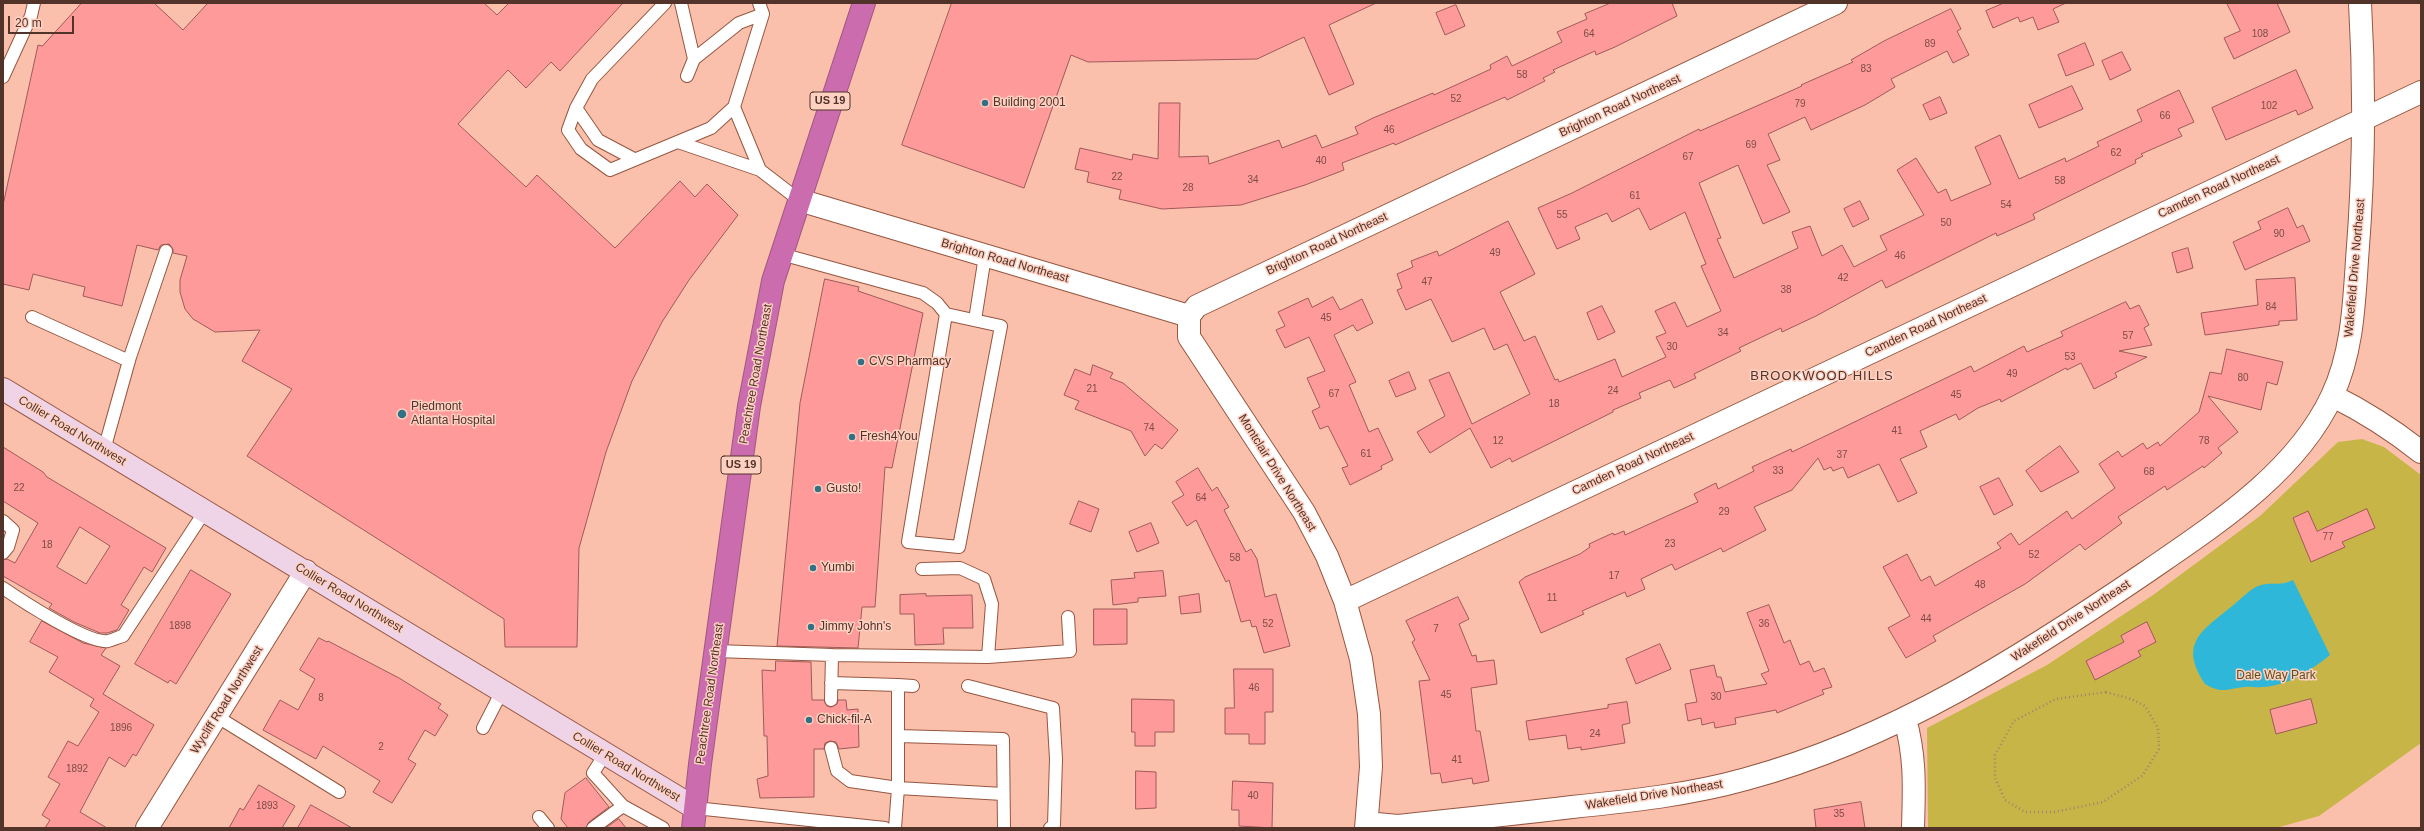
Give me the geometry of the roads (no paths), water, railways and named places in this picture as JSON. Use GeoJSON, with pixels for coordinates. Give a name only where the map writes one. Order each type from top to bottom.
{"type":"FeatureCollection","features":[{"type":"Feature","properties":{"kind":"highway","name":"Peachtree Road Northeast"},"geometry":{"type":"LineString","coordinates":[[694,818],[749,406],[773,282],[864,3]]}},
{"type":"Feature","properties":{"kind":"street","name":"Brighton Road Northeast"},"geometry":{"type":"LineString","coordinates":[[799,200],[1189,316],[1197,306],[1836,3]]}},
{"type":"Feature","properties":{"kind":"street","name":"Wakefield Drive Northeast"},"geometry":{"type":"LineString","coordinates":[[1367,826],[1397,826],[1633,801],[1692,792],[1745,780],[1797,764],[1905,720],[1968,686],[2056,634],[2206,530],[2251,494],[2291,456],[2313,429],[2332,396],[2345,362],[2352,324],[2360,220],[2363,119],[2360,3]]}},
{"type":"Feature","properties":{"kind":"street","name":"Camden Road Northeast"},"geometry":{"type":"LineString","coordinates":[[1345,600],[2421,92]]}},
{"type":"Feature","properties":{"kind":"street","name":"Montclair Drive Northeast"},"geometry":{"type":"LineString","coordinates":[[1189,316],[1189,338],[1304,512],[1327,556],[1345,600],[1361,659],[1369,714],[1371,767],[1367,826]]}},
{"type":"Feature","properties":{"kind":"street","name":"Collier Road Northwest"},"geometry":{"type":"LineString","coordinates":[[3,389],[306,571],[605,754],[694,818]]}},
{"type":"Feature","properties":{"kind":"street"},"geometry":{"type":"LineString","coordinates":[[2332,396],[2390,428],[2421,452]]}},
{"type":"Feature","properties":{"kind":"street","name":"Wycliff Road Northwest"},"geometry":{"type":"LineString","coordinates":[[148,828],[306,571]]}},
{"type":"Feature","properties":{"kind":"street"},"geometry":{"type":"LineString","coordinates":[[1905,720],[1913,748],[1915,774],[1913,828]]}},
{"type":"Feature","properties":{"kind":"lane"},"geometry":{"type":"LineString","coordinates":[[3,76],[31,16],[34,3]]}},
{"type":"Feature","properties":{"kind":"lane"},"geometry":{"type":"LineString","coordinates":[[665,3],[592,79],[576,108],[568,130],[581,149],[610,170],[634,158],[711,128],[734,107],[761,8]]}},
{"type":"Feature","properties":{"kind":"lane"},"geometry":{"type":"LineString","coordinates":[[681,3],[694,59]]}},
{"type":"Feature","properties":{"kind":"lane"},"geometry":{"type":"LineString","coordinates":[[687,76],[694,59],[739,23],[761,8]]}},
{"type":"Feature","properties":{"kind":"lane"},"geometry":{"type":"LineString","coordinates":[[734,107],[760,170]]}},
{"type":"Feature","properties":{"kind":"lane"},"geometry":{"type":"LineString","coordinates":[[576,108],[598,140],[634,158]]}},
{"type":"Feature","properties":{"kind":"lane"},"geometry":{"type":"LineString","coordinates":[[678,142],[760,170],[799,200]]}},
{"type":"Feature","properties":{"kind":"lane"},"geometry":{"type":"LineString","coordinates":[[104,450],[129,361],[166,252]]}},
{"type":"Feature","properties":{"kind":"lane"},"geometry":{"type":"LineString","coordinates":[[781,254],[923,293],[937,303],[946,314],[1001,326],[959,548],[908,542],[946,314]]}},
{"type":"Feature","properties":{"kind":"lane"},"geometry":{"type":"LineString","coordinates":[[974,320],[985,256]]}},
{"type":"Feature","properties":{"kind":"lane"},"geometry":{"type":"LineString","coordinates":[[32,317],[129,361]]}},
{"type":"Feature","properties":{"kind":"lane"},"geometry":{"type":"LineString","coordinates":[[3,588],[62,624],[88,637],[107,642],[123,636],[205,511]]}},
{"type":"Feature","properties":{"kind":"lane"},"geometry":{"type":"LineString","coordinates":[[3,522],[13,530],[8,547],[3,553]]}},
{"type":"Feature","properties":{"kind":"lane"},"geometry":{"type":"LineString","coordinates":[[922,569],[960,568],[984,579],[992,604],[988,656]]}},
{"type":"Feature","properties":{"kind":"lane"},"geometry":{"type":"LineString","coordinates":[[716,651],[832,655],[988,656],[1070,651],[1068,617]]}},
{"type":"Feature","properties":{"kind":"lane"},"geometry":{"type":"LineString","coordinates":[[831,700],[832,655]]}},
{"type":"Feature","properties":{"kind":"lane"},"geometry":{"type":"LineString","coordinates":[[831,683],[912,686]]}},
{"type":"Feature","properties":{"kind":"lane"},"geometry":{"type":"LineString","coordinates":[[895,828],[898,788],[898,685]]}},
{"type":"Feature","properties":{"kind":"lane"},"geometry":{"type":"LineString","coordinates":[[968,686],[1053,708],[1056,759],[1054,825],[1050,828]]}},
{"type":"Feature","properties":{"kind":"lane"},"geometry":{"type":"LineString","coordinates":[[483,728],[502,691]]}},
{"type":"Feature","properties":{"kind":"lane"},"geometry":{"type":"LineString","coordinates":[[216,716],[339,792]]}},
{"type":"Feature","properties":{"kind":"lane"},"geometry":{"type":"LineString","coordinates":[[898,736],[1003,739],[1004,828]]}},
{"type":"Feature","properties":{"kind":"lane"},"geometry":{"type":"LineString","coordinates":[[831,748],[837,771],[850,781],[898,788],[1003,794]]}},
{"type":"Feature","properties":{"kind":"lane"},"geometry":{"type":"LineString","coordinates":[[605,754],[593,772],[623,806],[663,828]]}},
{"type":"Feature","properties":{"kind":"lane"},"geometry":{"type":"LineString","coordinates":[[593,828],[623,806]]}},
{"type":"Feature","properties":{"kind":"lane"},"geometry":{"type":"LineString","coordinates":[[539,817],[548,828]]}},
{"type":"Feature","properties":{"kind":"lane"},"geometry":{"type":"LineString","coordinates":[[694,818],[885,828]]}},
{"type":"Feature","properties":{"kind":"water"},"geometry":{"type":"Polygon","coordinates":[[[2293,580],[2330,655],[2307,672],[2281,684],[2221,690],[2205,684],[2197,670],[2194,659],[2194,649],[2202,632],[2253,589],[2261,585],[2285,583],[2293,580]]]}},
{"type":"Feature","properties":{"kind":"place","name":"Building 2001"},"geometry":{"type":"Point","coordinates":[985,103]}},
{"type":"Feature","properties":{"kind":"place","name":"CVS Pharmacy"},"geometry":{"type":"Point","coordinates":[861,362]}},
{"type":"Feature","properties":{"kind":"place","name":"Piedmont Atlanta Hospital"},"geometry":{"type":"Point","coordinates":[402,414]}},
{"type":"Feature","properties":{"kind":"place","name":"Fresh4You"},"geometry":{"type":"Point","coordinates":[852,437]}},
{"type":"Feature","properties":{"kind":"place","name":"Gusto!"},"geometry":{"type":"Point","coordinates":[818,489]}},
{"type":"Feature","properties":{"kind":"place","name":"Yumbi"},"geometry":{"type":"Point","coordinates":[813,568]}},
{"type":"Feature","properties":{"kind":"place","name":"Jimmy John's"},"geometry":{"type":"Point","coordinates":[811,627]}},
{"type":"Feature","properties":{"kind":"place","name":"Chick-fil-A"},"geometry":{"type":"Point","coordinates":[809,720]}},
{"type":"Feature","properties":{"kind":"district","name":"BROOKWOOD HILLS"},"geometry":{"type":"Point","coordinates":[1822,376]}},
{"type":"Feature","properties":{"kind":"park label","name":"Dale Way Park"},"geometry":{"type":"Point","coordinates":[2276,676]}}]}
